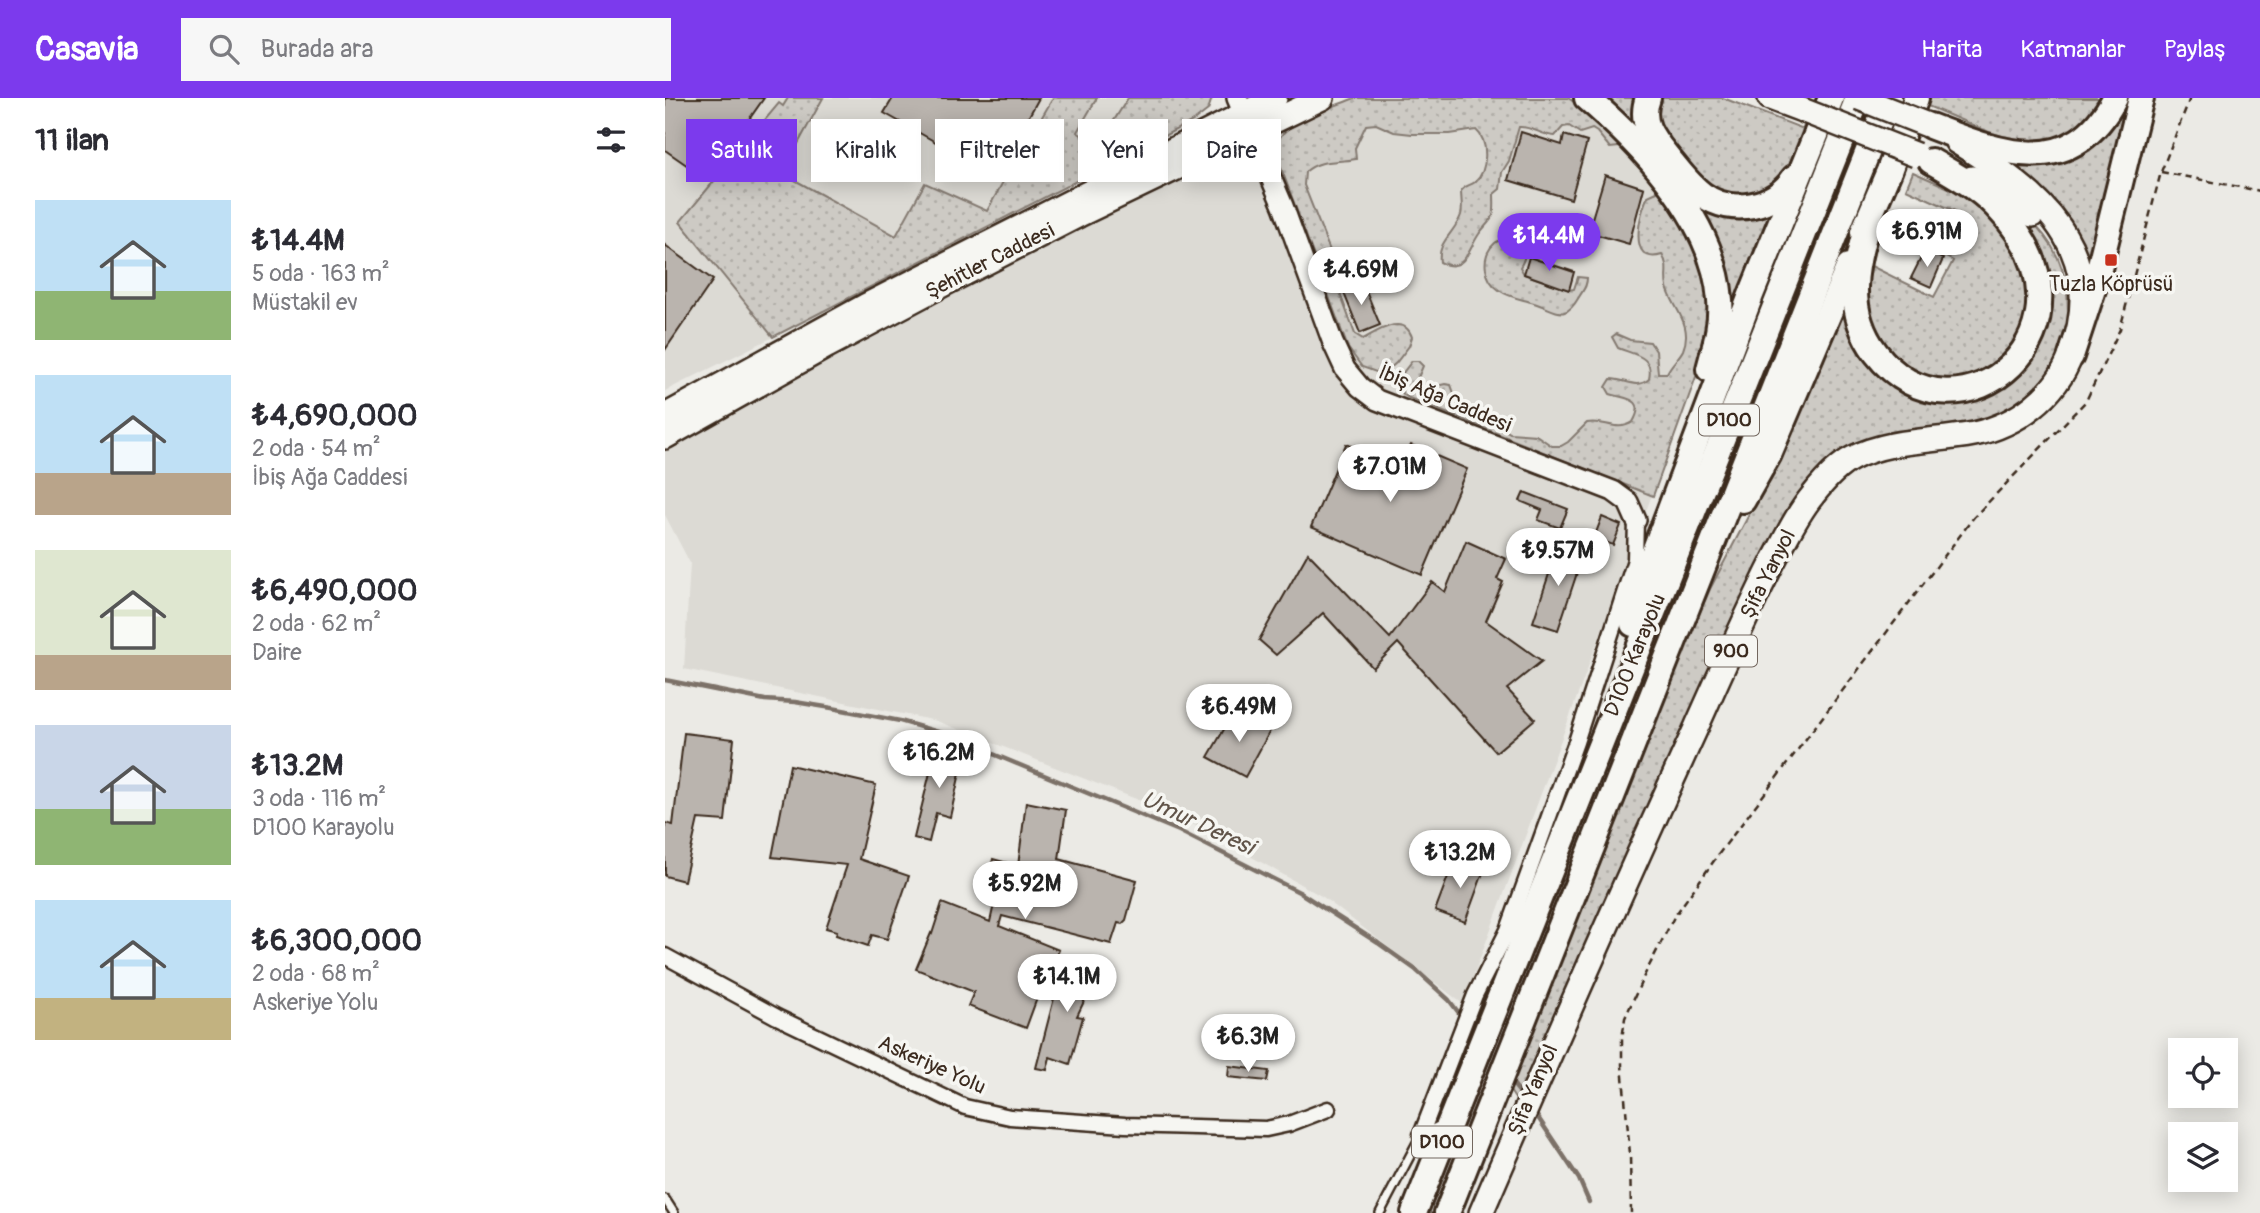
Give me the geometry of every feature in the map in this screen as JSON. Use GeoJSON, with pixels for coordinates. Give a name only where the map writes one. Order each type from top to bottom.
{"type":"FeatureCollection","features":[{"type":"Feature","properties":{"kind":"highway"},"geometry":{"type":"LineString","coordinates":[[1587,98],[1620,127],[1665,180],[1702,235],[1717,279],[1720,322],[1716,345],[1679,488]]}},
{"type":"Feature","properties":{"kind":"highway"},"geometry":{"type":"LineString","coordinates":[[1648,98],[1644,118],[1653,138],[1695,189],[1723,205],[1745,206],[1774,197],[1791,182],[1811,146]]}},
{"type":"Feature","properties":{"kind":"highway"},"geometry":{"type":"LineString","coordinates":[[1600,743],[1653,557],[1751,295],[1831,98]]}},
{"type":"Feature","properties":{"kind":"highway","name":"D100 Karayolu"},"geometry":{"type":"LineString","coordinates":[[1414,1213],[1859,98]]}},
{"type":"Feature","properties":{"kind":"highway","name":"D100 Karayolu"},"geometry":{"type":"LineString","coordinates":[[1447,1213],[1889,98]]}},
{"type":"Feature","properties":{"kind":"highway"},"geometry":{"type":"LineString","coordinates":[[1916,98],[1858,253],[1853,291],[1859,320],[1866,336],[1887,366],[1916,384],[1941,391],[1955,391],[1978,386],[2013,365],[2030,343],[2038,318],[2039,291],[2030,254],[2007,219],[1986,197],[1961,178],[1923,158]]}},
{"type":"Feature","properties":{"kind":"highway"},"geometry":{"type":"LineString","coordinates":[[1930,126],[2004,150],[2027,154],[2050,153],[2061,151],[2080,141],[2101,119],[2115,98]]}},
{"type":"Feature","properties":{"kind":"highway"},"geometry":{"type":"LineString","coordinates":[[2071,356],[2100,266],[2141,98]]}},
{"type":"Feature","properties":{"kind":"highway"},"geometry":{"type":"LineString","coordinates":[[1698,580],[1769,454],[1870,218]]}},
{"type":"Feature","properties":{"kind":"main road","name":"Şehitler Caddesi"},"geometry":{"type":"LineString","coordinates":[[665,416],[876,300],[1275,98]]}},
{"type":"Feature","properties":{"kind":"main road","name":"Şehitler Caddesi"},"geometry":{"type":"LineString","coordinates":[[665,437],[827,346],[1079,215],[1244,115],[1322,98]]}},
{"type":"Feature","properties":{"kind":"main road"},"geometry":{"type":"LineString","coordinates":[[1770,98],[1981,183],[2013,200],[2039,221],[2054,239],[2065,261],[2073,294],[2075,323],[2071,356]]}},
{"type":"Feature","properties":{"kind":"main road","name":"Şifa Yanyol"},"geometry":{"type":"LineString","coordinates":[[1481,1213],[1532,1093],[1745,620],[1803,508],[1830,475],[1857,457],[1895,444],[1975,433],[1999,426],[2022,414],[2047,394],[2071,356],[2080,323],[2082,295],[2078,264],[2061,226],[2039,202],[1979,156],[1930,126],[1859,98]]}},
{"type":"Feature","properties":{"kind":"street","name":"İbiş Ağa Caddesi"},"geometry":{"type":"LineString","coordinates":[[1244,115],[1283,206],[1333,343],[1345,369],[1360,387],[1377,400],[1613,491],[1628,502],[1636,520]]}},
{"type":"Feature","properties":{"kind":"street"},"geometry":{"type":"LineString","coordinates":[[1422,1135],[1475,995],[1509,930],[1576,742],[1635,561],[1636,520]]}},
{"type":"Feature","properties":{"kind":"street","name":"Askeriye Yolu"},"geometry":{"type":"LineString","coordinates":[[665,956],[777,1017],[965,1107],[1010,1117],[1125,1125],[1266,1129],[1289,1124],[1328,1109]]}},
{"type":"Feature","properties":{"kind":"lane"},"geometry":{"type":"LineString","coordinates":[[1380,1213],[1422,1135],[1451,1119]]}},
{"type":"Feature","properties":{"kind":"lane"},"geometry":{"type":"LineString","coordinates":[[665,1199],[674,1213]]}},
{"type":"Feature","properties":{"kind":"path"},"geometry":{"type":"LineString","coordinates":[[1632,1213],[1622,1039],[1625,1018],[1643,978],[1674,917],[1718,855],[1974,517],[2086,401],[2120,329],[2161,172],[2190,98]]}},
{"type":"Feature","properties":{"kind":"path"},"geometry":{"type":"LineString","coordinates":[[2161,172],[2260,191]]}},
{"type":"Feature","properties":{"kind":"shaded area"},"geometry":{"type":"Polygon","coordinates":[[[665,98],[1128,98],[1115,119],[1078,119],[1078,167],[1064,176],[1064,119],[935,119],[935,182],[1055,182],[1000,217],[896,236],[797,181],[797,119],[686,119],[686,182],[763,182],[680,222],[773,337],[665,391],[665,98]]]}},
{"type":"Feature","properties":{"kind":"shaded area"},"geometry":{"type":"Polygon","coordinates":[[[788,98],[823,98],[797,146],[797,119],[766,119],[779,103],[783,106],[788,98]]]}},
{"type":"Feature","properties":{"kind":"shaded area"},"geometry":{"type":"Polygon","coordinates":[[[1053,98],[1097,98],[1085,119],[1078,119],[1078,180],[773,337],[680,222],[713,182],[797,181],[896,236],[925,183],[987,211],[1003,182],[1064,182],[1064,119],[1041,119],[1053,98]]]}},
{"type":"Feature","properties":{"kind":"shaded area"},"geometry":{"type":"Polygon","coordinates":[[[1128,98],[1212,98],[1208,110],[1196,119],[1182,119],[1182,127],[1168,134],[1168,119],[1115,119],[1128,98]]]}},
{"type":"Feature","properties":{"kind":"shaded area"},"geometry":{"type":"Polygon","coordinates":[[[1355,98],[1568,98],[1628,149],[1680,216],[1702,360],[1463,1004],[1323,897],[1177,815],[937,721],[684,669],[690,563],[665,515],[665,450],[908,314],[1045,242],[1182,176],[1182,182],[1281,182],[1281,136],[1289,127],[1355,98]]]}},
{"type":"Feature","properties":{"kind":"shaded area"},"geometry":{"type":"Polygon","coordinates":[[[1355,98],[1568,98],[1622,143],[1619,147],[1610,148],[1592,129],[1580,133],[1569,126],[1563,127],[1555,136],[1519,127],[1509,161],[1502,172],[1500,189],[1494,194],[1493,216],[1465,258],[1455,265],[1440,262],[1441,248],[1461,215],[1461,191],[1475,182],[1482,171],[1485,148],[1476,130],[1450,134],[1412,134],[1394,132],[1376,124],[1366,125],[1355,148],[1356,159],[1323,163],[1305,172],[1304,185],[1336,266],[1341,296],[1355,334],[1363,339],[1397,325],[1408,330],[1412,337],[1409,346],[1396,363],[1389,369],[1376,372],[1362,367],[1348,348],[1281,168],[1281,136],[1296,123],[1355,98]]]}},
{"type":"Feature","properties":{"kind":"shaded area"},"geometry":{"type":"Polygon","coordinates":[[[1602,98],[1640,98],[1688,192],[1783,197],[1723,352],[1727,291],[1602,98]]]}},
{"type":"Feature","properties":{"kind":"shaded area"},"geometry":{"type":"Polygon","coordinates":[[[1657,98],[1723,98],[1809,131],[1790,168],[1756,197],[1711,191],[1659,134],[1653,107],[1657,98]]]}},
{"type":"Feature","properties":{"kind":"shaded area"},"geometry":{"type":"Polygon","coordinates":[[[1870,98],[1881,98],[1439,1213],[1428,1213],[1551,900],[1611,756],[1870,98]]]}},
{"type":"Feature","properties":{"kind":"shaded area"},"geometry":{"type":"Polygon","coordinates":[[[1926,98],[2107,98],[2073,138],[2024,143],[1989,132],[1923,104],[1926,98]]]}},
{"type":"Feature","properties":{"kind":"shaded area"},"geometry":{"type":"Polygon","coordinates":[[[2123,98],[2129,98],[2087,274],[2002,156],[2037,162],[2123,98]]]}},
{"type":"Feature","properties":{"kind":"shaded area"},"geometry":{"type":"Polygon","coordinates":[[[1913,172],[1960,193],[1987,211],[2030,275],[2022,344],[1977,379],[1923,381],[1871,333],[1863,262],[1934,297],[1953,261],[1937,252],[1955,211],[1906,189],[1913,172]]]}},
{"type":"Feature","properties":{"kind":"shaded area"},"geometry":{"type":"Polygon","coordinates":[[[1661,190],[1700,252],[1711,308],[1702,360],[1653,496],[1409,398],[1399,390],[1401,376],[1412,361],[1418,361],[1423,366],[1417,380],[1418,387],[1424,389],[1451,385],[1455,396],[1452,405],[1454,410],[1486,418],[1510,433],[1536,435],[1552,446],[1561,446],[1568,442],[1587,423],[1621,426],[1633,422],[1638,408],[1636,404],[1610,394],[1606,387],[1611,379],[1635,384],[1644,382],[1649,379],[1649,365],[1637,355],[1618,348],[1612,337],[1616,334],[1630,340],[1650,342],[1656,351],[1658,373],[1667,373],[1686,341],[1684,324],[1667,287],[1664,259],[1662,255],[1651,256],[1643,253],[1638,236],[1648,196],[1661,190]]]}},
{"type":"Feature","properties":{"kind":"shaded area"},"geometry":{"type":"Polygon","coordinates":[[[2024,214],[2052,246],[2062,269],[2068,312],[2066,336],[2059,357],[2048,376],[2016,406],[1975,424],[1900,432],[1874,439],[1829,465],[1804,488],[1518,1103],[1506,1085],[1686,644],[1710,589],[1775,465],[1846,286],[1847,312],[1944,398],[2039,338],[2019,225],[2024,214]]]}},
{"type":"Feature","properties":{"kind":"shaded area"},"geometry":{"type":"Polygon","coordinates":[[[1510,237],[1523,245],[1525,253],[1520,267],[1524,274],[1569,290],[1574,289],[1578,277],[1587,278],[1585,288],[1569,310],[1554,311],[1507,295],[1494,286],[1487,274],[1487,254],[1495,243],[1510,237]]]}},
{"type":"Feature","properties":{"kind":"building"},"geometry":{"type":"Polygon","coordinates":[[[665,98],[764,98],[749,119],[686,119],[686,165],[665,150],[665,98]]]}},
{"type":"Feature","properties":{"kind":"building"},"geometry":{"type":"Polygon","coordinates":[[[893,98],[1039,98],[1027,119],[935,119],[935,142],[921,134],[921,119],[895,119],[884,113],[893,98]]]}},
{"type":"Feature","properties":{"kind":"building"},"geometry":{"type":"Polygon","coordinates":[[[1521,132],[1562,145],[1564,135],[1587,142],[1571,199],[1508,180],[1521,132]]]}},
{"type":"Feature","properties":{"kind":"building"},"geometry":{"type":"Polygon","coordinates":[[[1605,175],[1644,188],[1629,244],[1588,232],[1605,175]]]}},
{"type":"Feature","properties":{"kind":"building"},"geometry":{"type":"Polygon","coordinates":[[[665,245],[713,280],[665,350],[665,245]]]}},
{"type":"Feature","properties":{"kind":"building"},"geometry":{"type":"Polygon","coordinates":[[[1925,250],[1943,259],[1931,287],[1911,278],[1925,250]]]}},
{"type":"Feature","properties":{"kind":"building"},"geometry":{"type":"Polygon","coordinates":[[[1529,257],[1574,272],[1569,290],[1524,274],[1529,257]]]}},
{"type":"Feature","properties":{"kind":"building"},"geometry":{"type":"Polygon","coordinates":[[[1362,281],[1380,325],[1360,333],[1342,288],[1362,281]]]}},
{"type":"Feature","properties":{"kind":"building"},"geometry":{"type":"Polygon","coordinates":[[[1346,444],[1401,467],[1411,445],[1467,469],[1422,575],[1311,527],[1346,444]]]}},
{"type":"Feature","properties":{"kind":"building"},"geometry":{"type":"Polygon","coordinates":[[[1524,492],[1568,509],[1560,528],[1538,520],[1542,510],[1520,501],[1524,492]]]}},
{"type":"Feature","properties":{"kind":"building"},"geometry":{"type":"Polygon","coordinates":[[[1602,517],[1621,525],[1613,545],[1594,538],[1602,517]]]}},
{"type":"Feature","properties":{"kind":"building"},"geometry":{"type":"Polygon","coordinates":[[[1466,541],[1506,559],[1497,579],[1503,582],[1486,621],[1542,661],[1507,689],[1535,719],[1496,752],[1398,643],[1373,668],[1323,613],[1276,655],[1259,640],[1308,553],[1390,638],[1432,582],[1445,592],[1466,541]]]}},
{"type":"Feature","properties":{"kind":"building"},"geometry":{"type":"Polygon","coordinates":[[[1558,547],[1583,555],[1558,630],[1533,622],[1558,547]]]}},
{"type":"Feature","properties":{"kind":"building"},"geometry":{"type":"Polygon","coordinates":[[[1234,712],[1270,731],[1245,777],[1208,757],[1234,712]]]}},
{"type":"Feature","properties":{"kind":"building"},"geometry":{"type":"Polygon","coordinates":[[[684,733],[734,739],[725,821],[698,819],[684,881],[665,876],[665,823],[673,825],[684,733]]]}},
{"type":"Feature","properties":{"kind":"building"},"geometry":{"type":"Polygon","coordinates":[[[937,744],[959,751],[956,762],[962,764],[950,817],[936,813],[929,842],[914,838],[937,744]]]}},
{"type":"Feature","properties":{"kind":"building"},"geometry":{"type":"Polygon","coordinates":[[[790,765],[876,785],[859,859],[909,876],[887,939],[872,935],[868,946],[836,935],[837,931],[826,928],[847,865],[772,857],[790,765]]]}},
{"type":"Feature","properties":{"kind":"building"},"geometry":{"type":"Polygon","coordinates":[[[1026,802],[1066,810],[1059,859],[1137,880],[1126,920],[1122,924],[1118,923],[1111,944],[1002,916],[999,926],[1059,950],[1053,964],[1050,963],[1026,1028],[968,1006],[974,992],[916,969],[942,903],[990,922],[997,891],[986,888],[993,859],[1018,866],[1026,802]]]}},
{"type":"Feature","properties":{"kind":"building"},"geometry":{"type":"Polygon","coordinates":[[[1455,858],[1484,870],[1465,922],[1435,911],[1455,858]]]}},
{"type":"Feature","properties":{"kind":"building"},"geometry":{"type":"Polygon","coordinates":[[[1079,957],[1100,968],[1077,1016],[1083,1017],[1070,1064],[1050,1057],[1047,1070],[1036,1068],[1061,971],[1071,975],[1079,957]]]}},
{"type":"Feature","properties":{"kind":"building"},"geometry":{"type":"Polygon","coordinates":[[[1229,1066],[1269,1071],[1267,1081],[1228,1077],[1229,1066]]]}},
{"type":"Feature","properties":{"kind":"waterway","name":"Umur Deresi"},"geometry":{"type":"LineString","coordinates":[[665,680],[765,700],[795,702],[900,721],[945,734],[1179,831],[1299,892],[1378,943],[1416,970],[1449,1000],[1462,1017]]}},
{"type":"Feature","properties":{"kind":"waterway","name":"Umur Deresi"},"geometry":{"type":"LineString","coordinates":[[1510,1080],[1524,1098]]}},
{"type":"Feature","properties":{"kind":"waterway","name":"Umur Deresi"},"geometry":{"type":"LineString","coordinates":[[1533,1110],[1579,1179],[1589,1202]]}},
{"type":"Feature","properties":{"kind":"place","name":"Tuzla Köprüsü"},"geometry":{"type":"Point","coordinates":[2111,260]}}]}
